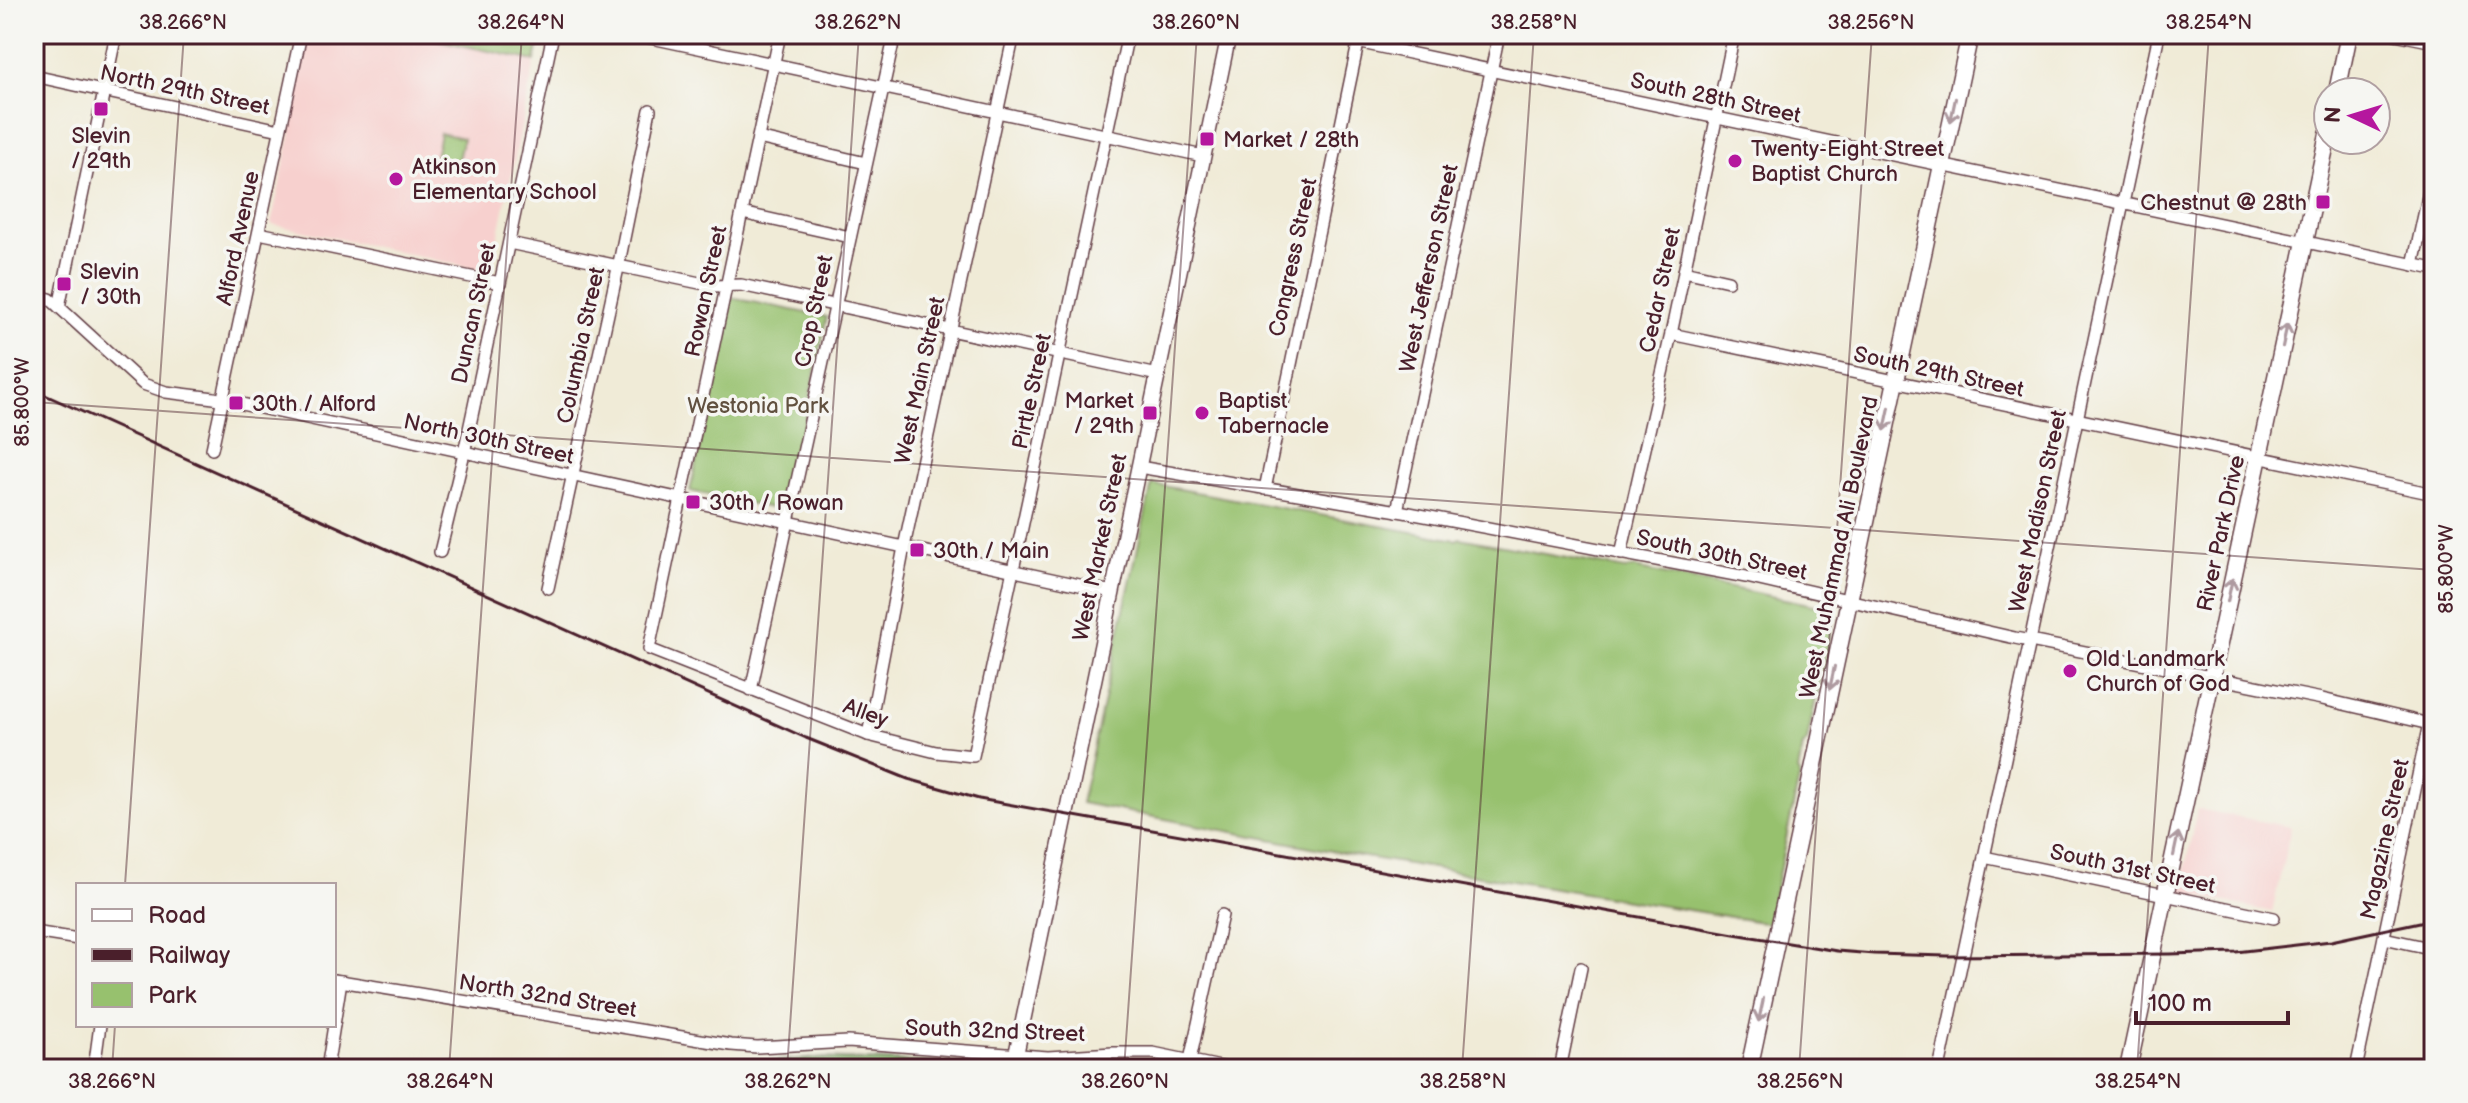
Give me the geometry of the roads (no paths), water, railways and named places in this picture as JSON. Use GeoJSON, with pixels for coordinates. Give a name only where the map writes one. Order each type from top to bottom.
{"type":"FeatureCollection","features":[{"type":"Feature","properties":{"kind":"main road","name":"West Muhammad Ali Boulevard"},"geometry":{"type":"LineString","coordinates":[[1749,1069],[1970,34]]}},
{"type":"Feature","properties":{"kind":"main road"},"geometry":{"type":"LineString","coordinates":[[2340,76],[2349,34]]}},
{"type":"Feature","properties":{"kind":"main road","name":"River Park Drive"},"geometry":{"type":"LineString","coordinates":[[2128,1069],[2323,156]]}},
{"type":"Feature","properties":{"kind":"street"},"geometry":{"type":"LineString","coordinates":[[34,295],[50,299],[59,307],[116,34]]}},
{"type":"Feature","properties":{"kind":"street","name":"Alford Avenue"},"geometry":{"type":"LineString","coordinates":[[212,449],[301,34]]}},
{"type":"Feature","properties":{"kind":"street","name":"Duncan Street"},"geometry":{"type":"LineString","coordinates":[[440,552],[553,34]]}},
{"type":"Feature","properties":{"kind":"street"},"geometry":{"type":"LineString","coordinates":[[633,34],[1203,156]]}},
{"type":"Feature","properties":{"kind":"street","name":"Rowan Street"},"geometry":{"type":"LineString","coordinates":[[649,649],[780,34]]}},
{"type":"Feature","properties":{"kind":"street","name":"Crop Street"},"geometry":{"type":"LineString","coordinates":[[751,690],[895,34]]}},
{"type":"Feature","properties":{"kind":"street","name":"West Main Street"},"geometry":{"type":"LineString","coordinates":[[868,735],[904,547],[1014,34]]}},
{"type":"Feature","properties":{"kind":"street","name":"Pirtle Street"},"geometry":{"type":"LineString","coordinates":[[973,756],[1128,34]]}},
{"type":"Feature","properties":{"kind":"street","name":"West Market Street"},"geometry":{"type":"LineString","coordinates":[[1015,1062],[1229,34]]}},
{"type":"Feature","properties":{"kind":"street","name":"South 28th Street"},"geometry":{"type":"LineString","coordinates":[[1319,34],[1359,38],[1491,70],[2434,269]]}},
{"type":"Feature","properties":{"kind":"street","name":"West Jefferson Street"},"geometry":{"type":"LineString","coordinates":[[1397,511],[1499,34]]}},
{"type":"Feature","properties":{"kind":"street","name":"Cedar Street"},"geometry":{"type":"LineString","coordinates":[[1621,554],[1734,34]]}},
{"type":"Feature","properties":{"kind":"street","name":"West Madison Street"},"geometry":{"type":"LineString","coordinates":[[1939,1069],[2159,34]]}},
{"type":"Feature","properties":{"kind":"street"},"geometry":{"type":"LineString","coordinates":[[2395,34],[2434,42]]}},
{"type":"Feature","properties":{"kind":"street","name":"Congress Street"},"geometry":{"type":"LineString","coordinates":[[1265,489],[1359,38]]}},
{"type":"Feature","properties":{"kind":"street","name":"North 29th Street"},"geometry":{"type":"LineString","coordinates":[[34,76],[280,130]]}},
{"type":"Feature","properties":{"kind":"street","name":"Columbia Street"},"geometry":{"type":"LineString","coordinates":[[548,588],[650,110]]}},
{"type":"Feature","properties":{"kind":"street"},"geometry":{"type":"LineString","coordinates":[[758,138],[866,163]]}},
{"type":"Feature","properties":{"kind":"street"},"geometry":{"type":"LineString","coordinates":[[2413,265],[2434,169]]}},
{"type":"Feature","properties":{"kind":"street"},"geometry":{"type":"LineString","coordinates":[[742,213],[850,237]]}},
{"type":"Feature","properties":{"kind":"street"},"geometry":{"type":"LineString","coordinates":[[259,233],[500,283]]}},
{"type":"Feature","properties":{"kind":"street"},"geometry":{"type":"LineString","coordinates":[[509,243],[714,286],[741,285],[1158,375]]}},
{"type":"Feature","properties":{"kind":"street"},"geometry":{"type":"LineString","coordinates":[[1684,271],[1728,281]]}},
{"type":"Feature","properties":{"kind":"street","name":"North 30th Street"},"geometry":{"type":"LineString","coordinates":[[59,307],[143,384],[166,392],[223,401],[904,547]]}},
{"type":"Feature","properties":{"kind":"street","name":"South 29th Street"},"geometry":{"type":"LineString","coordinates":[[1671,334],[2434,494]]}},
{"type":"Feature","properties":{"kind":"street","name":"South 30th Street"},"geometry":{"type":"LineString","coordinates":[[1139,467],[1397,511],[1746,577],[1848,602],[2431,724]]}},
{"type":"Feature","properties":{"kind":"street"},"geometry":{"type":"LineString","coordinates":[[904,547],[1112,592]]}},
{"type":"Feature","properties":{"kind":"street","name":"Alley"},"geometry":{"type":"LineString","coordinates":[[649,649],[868,735],[936,752],[973,756]]}},
{"type":"Feature","properties":{"kind":"street","name":"Magazine Street"},"geometry":{"type":"LineString","coordinates":[[2356,1069],[2434,700]]}},
{"type":"Feature","properties":{"kind":"street","name":"South 31st Street"},"geometry":{"type":"LineString","coordinates":[[1984,857],[2274,918]]}},
{"type":"Feature","properties":{"kind":"street"},"geometry":{"type":"LineString","coordinates":[[1190,1060],[1222,915]]}},
{"type":"Feature","properties":{"kind":"street"},"geometry":{"type":"LineString","coordinates":[[34,932],[76,939]]}},
{"type":"Feature","properties":{"kind":"street"},"geometry":{"type":"LineString","coordinates":[[2384,938],[2434,949]]}},
{"type":"Feature","properties":{"kind":"street"},"geometry":{"type":"LineString","coordinates":[[1560,1069],[1581,968]]}},
{"type":"Feature","properties":{"kind":"street"},"geometry":{"type":"LineString","coordinates":[[336,1003],[338,981]]}},
{"type":"Feature","properties":{"kind":"street","name":"North 32nd Street"},"geometry":{"type":"LineString","coordinates":[[338,981],[700,1041],[757,1047]]}},
{"type":"Feature","properties":{"kind":"street"},"geometry":{"type":"LineString","coordinates":[[97,1068],[100,1027]]}},
{"type":"Feature","properties":{"kind":"street"},"geometry":{"type":"LineString","coordinates":[[327,1069],[334,1027]]}},
{"type":"Feature","properties":{"kind":"street","name":"South 32nd Street"},"geometry":{"type":"LineString","coordinates":[[757,1047],[848,1042],[1015,1062],[1048,1057],[1153,1053],[1230,1069]]}},
{"type":"Feature","properties":{"kind":"railway"},"geometry":{"type":"LineString","coordinates":[[34,390],[806,738],[908,779],[979,799],[1837,951],[1947,956],[2236,952],[2331,941],[2434,919]]}},
{"type":"Feature","properties":{"kind":"place","name":"Slevin / 29th"},"geometry":{"type":"Point","coordinates":[101,109]}},
{"type":"Feature","properties":{"kind":"place","name":"Market / 28th"},"geometry":{"type":"Point","coordinates":[1207,139]}},
{"type":"Feature","properties":{"kind":"place","name":"Twenty-Eight Street Baptist Church"},"geometry":{"type":"Point","coordinates":[1735,161]}},
{"type":"Feature","properties":{"kind":"place","name":"Atkinson Elementary School"},"geometry":{"type":"Point","coordinates":[396,179]}},
{"type":"Feature","properties":{"kind":"place","name":"Chestnut @ 28th"},"geometry":{"type":"Point","coordinates":[2323,202]}},
{"type":"Feature","properties":{"kind":"place","name":"Slevin / 30th"},"geometry":{"type":"Point","coordinates":[64,284]}},
{"type":"Feature","properties":{"kind":"place","name":"30th / Alford"},"geometry":{"type":"Point","coordinates":[236,403]}},
{"type":"Feature","properties":{"kind":"place","name":"Market / 29th"},"geometry":{"type":"Point","coordinates":[1150,413]}},
{"type":"Feature","properties":{"kind":"place","name":"Baptist Tabernacle"},"geometry":{"type":"Point","coordinates":[1202,413]}},
{"type":"Feature","properties":{"kind":"place","name":"30th / Rowan"},"geometry":{"type":"Point","coordinates":[693,502]}},
{"type":"Feature","properties":{"kind":"place","name":"30th / Main"},"geometry":{"type":"Point","coordinates":[917,550]}},
{"type":"Feature","properties":{"kind":"place","name":"Old Landmark Church of God"},"geometry":{"type":"Point","coordinates":[2070,671]}},
{"type":"Feature","properties":{"kind":"park label","name":"Westonia Park"},"geometry":{"type":"Point","coordinates":[758,405]}}]}
